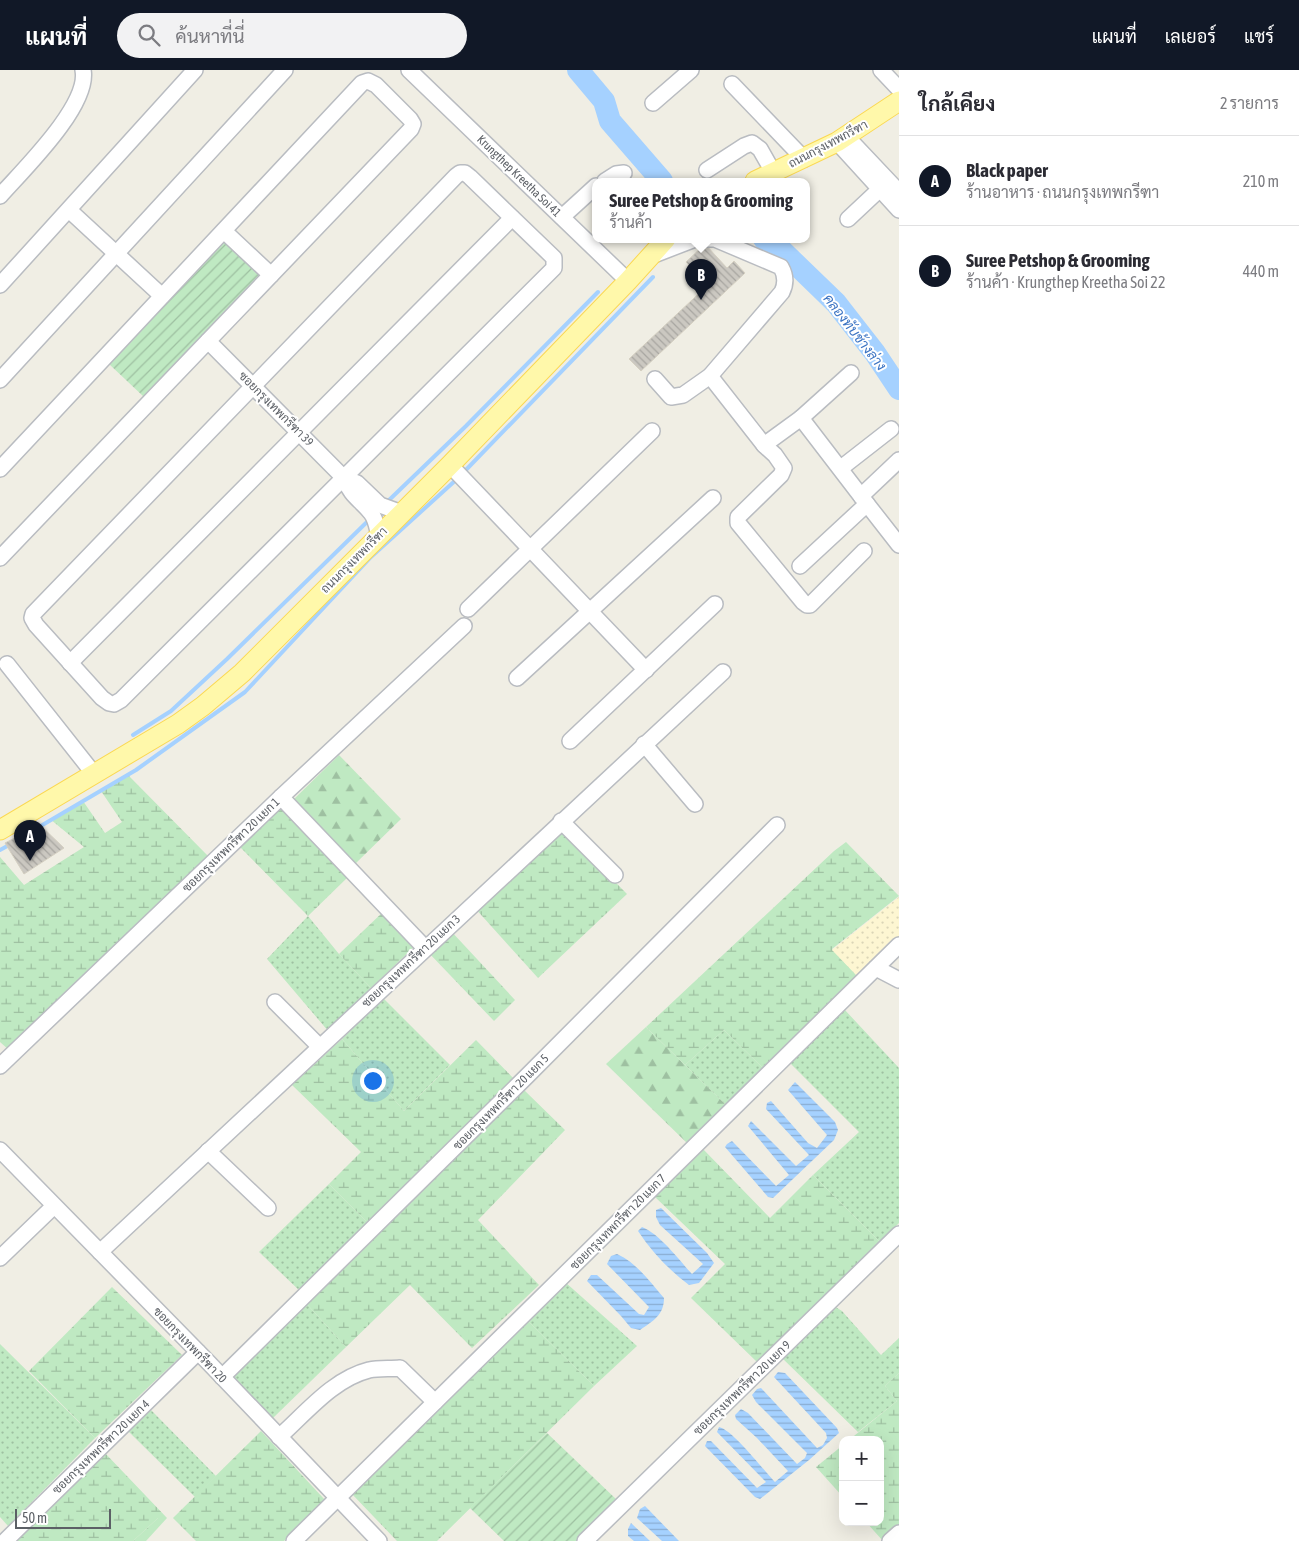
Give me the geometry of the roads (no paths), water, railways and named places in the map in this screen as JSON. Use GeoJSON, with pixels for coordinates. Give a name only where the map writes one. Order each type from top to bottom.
{"type":"FeatureCollection","features":[{"type":"Feature","properties":{"kind":"main road","name":"ถนนกรุงเทพกรีฑา"},"geometry":{"type":"LineString","coordinates":[[761,178],[804,159],[841,139],[899,101]]}},
{"type":"Feature","properties":{"kind":"main road","name":"ถนนกรุงเทพกรีฑา"},"geometry":{"type":"LineString","coordinates":[[0,830],[178,724],[222,690],[402,513],[453,468],[662,243]]}},
{"type":"Feature","properties":{"kind":"street"},"geometry":{"type":"LineString","coordinates":[[0,196],[64,122],[78,98],[84,81],[83,70]]}},
{"type":"Feature","properties":{"kind":"street"},"geometry":{"type":"LineString","coordinates":[[0,285],[195,70]]}},
{"type":"Feature","properties":{"kind":"street"},"geometry":{"type":"LineString","coordinates":[[0,380],[285,70]]}},
{"type":"Feature","properties":{"kind":"street"},"geometry":{"type":"LineString","coordinates":[[653,103],[691,70]]}},
{"type":"Feature","properties":{"kind":"street"},"geometry":{"type":"LineString","coordinates":[[881,70],[899,89]]}},
{"type":"Feature","properties":{"kind":"street","name":"Krungthep Kreetha Soi 41"},"geometry":{"type":"LineString","coordinates":[[414,72],[628,281]]}},
{"type":"Feature","properties":{"kind":"street"},"geometry":{"type":"LineString","coordinates":[[0,469],[362,83],[368,81],[376,85],[410,119],[413,124],[410,129],[0,558]]}},
{"type":"Feature","properties":{"kind":"street"},"geometry":{"type":"LineString","coordinates":[[732,84],[804,159]]}},
{"type":"Feature","properties":{"kind":"street"},"geometry":{"type":"LineString","coordinates":[[841,139],[899,210]]}},
{"type":"Feature","properties":{"kind":"street"},"geometry":{"type":"LineString","coordinates":[[841,139],[899,192]]}},
{"type":"Feature","properties":{"kind":"street"},"geometry":{"type":"LineString","coordinates":[[707,170],[744,146],[752,143],[760,149],[773,172]]}},
{"type":"Feature","properties":{"kind":"street"},"geometry":{"type":"LineString","coordinates":[[460,173],[466,173],[554,258],[554,268],[120,700],[114,704],[109,703],[102,698],[36,625],[32,618],[33,614],[254,387],[460,173]]}},
{"type":"Feature","properties":{"kind":"street"},"geometry":{"type":"LineString","coordinates":[[610,178],[616,174],[624,173]]}},
{"type":"Feature","properties":{"kind":"street"},"geometry":{"type":"LineString","coordinates":[[848,219],[880,189]]}},
{"type":"Feature","properties":{"kind":"street"},"geometry":{"type":"LineString","coordinates":[[562,217],[592,190]]}},
{"type":"Feature","properties":{"kind":"street"},"geometry":{"type":"LineString","coordinates":[[69,210],[162,296]]}},
{"type":"Feature","properties":{"kind":"street"},"geometry":{"type":"LineString","coordinates":[[70,663],[512,218]]}},
{"type":"Feature","properties":{"kind":"street"},"geometry":{"type":"LineString","coordinates":[[224,230],[272,274]]}},
{"type":"Feature","properties":{"kind":"street"},"geometry":{"type":"LineString","coordinates":[[650,256],[684,243]]}},
{"type":"Feature","properties":{"kind":"street"},"geometry":{"type":"LineString","coordinates":[[655,379],[671,397],[683,395],[710,376],[782,292],[785,285],[784,272],[781,267],[721,243]]}},
{"type":"Feature","properties":{"kind":"street","name":"ซอยกรุงเทพกรีฑา 39"},"geometry":{"type":"LineString","coordinates":[[208,341],[344,478],[357,483],[380,505],[402,513]]}},
{"type":"Feature","properties":{"kind":"street"},"geometry":{"type":"LineString","coordinates":[[764,445],[801,418],[852,373]]}},
{"type":"Feature","properties":{"kind":"street"},"geometry":{"type":"LineString","coordinates":[[710,376],[784,468],[781,475],[738,517],[738,524],[803,602],[810,605],[864,551]]}},
{"type":"Feature","properties":{"kind":"street"},"geometry":{"type":"LineString","coordinates":[[801,418],[899,544]]}},
{"type":"Feature","properties":{"kind":"street"},"geometry":{"type":"LineString","coordinates":[[841,468],[891,429]]}},
{"type":"Feature","properties":{"kind":"street"},"geometry":{"type":"LineString","coordinates":[[468,609],[652,431]]}},
{"type":"Feature","properties":{"kind":"street"},"geometry":{"type":"LineString","coordinates":[[800,566],[864,500],[899,460]]}},
{"type":"Feature","properties":{"kind":"street"},"geometry":{"type":"LineString","coordinates":[[453,468],[646,670]]}},
{"type":"Feature","properties":{"kind":"street","name":"ซอยกรุงเทพกรีฑา 39"},"geometry":{"type":"LineString","coordinates":[[344,478],[349,491],[372,513],[379,536]]}},
{"type":"Feature","properties":{"kind":"street"},"geometry":{"type":"LineString","coordinates":[[517,678],[712,498]]}},
{"type":"Feature","properties":{"kind":"street"},"geometry":{"type":"LineString","coordinates":[[570,741],[715,604]]}},
{"type":"Feature","properties":{"kind":"street","name":"ซอยกรุงเทพกรีฑา 20 แยก 1"},"geometry":{"type":"LineString","coordinates":[[0,1066],[281,797],[464,626]]}},
{"type":"Feature","properties":{"kind":"street"},"geometry":{"type":"LineString","coordinates":[[8,664],[94,774]]}},
{"type":"Feature","properties":{"kind":"street","name":"ซอยกรุงเทพกรีฑา 20 แยก 3"},"geometry":{"type":"LineString","coordinates":[[100,1252],[722,672]]}},
{"type":"Feature","properties":{"kind":"street"},"geometry":{"type":"LineString","coordinates":[[644,744],[695,804]]}},
{"type":"Feature","properties":{"kind":"street"},"geometry":{"type":"LineString","coordinates":[[281,797],[425,948]]}},
{"type":"Feature","properties":{"kind":"street"},"geometry":{"type":"LineString","coordinates":[[561,821],[615,875]]}},
{"type":"Feature","properties":{"kind":"street","name":"ซอยกรุงเทพกรีฑา 20 แยก 5"},"geometry":{"type":"LineString","coordinates":[[222,1377],[527,1076],[777,825]]}},
{"type":"Feature","properties":{"kind":"street","name":"ซอยกรุงเทพกรีฑา 20 แยก 7"},"geometry":{"type":"LineString","coordinates":[[294,1541],[899,945]]}},
{"type":"Feature","properties":{"kind":"street"},"geometry":{"type":"LineString","coordinates":[[876,968],[899,980]]}},
{"type":"Feature","properties":{"kind":"street"},"geometry":{"type":"LineString","coordinates":[[275,1002],[319,1046]]}},
{"type":"Feature","properties":{"kind":"street","name":"ซอยกรุงเทพกรีฑา 20"},"geometry":{"type":"LineString","coordinates":[[0,1150],[198,1352],[379,1541]]}},
{"type":"Feature","properties":{"kind":"street"},"geometry":{"type":"LineString","coordinates":[[208,1151],[268,1208]]}},
{"type":"Feature","properties":{"kind":"street"},"geometry":{"type":"LineString","coordinates":[[0,1258],[54,1206]]}},
{"type":"Feature","properties":{"kind":"street","name":"ซอยกรุงเทพกรีฑา 20 แยก 9"},"geometry":{"type":"LineString","coordinates":[[585,1541],[899,1234]]}},
{"type":"Feature","properties":{"kind":"street","name":"ซอยกรุงเทพกรีฑา 20 แยก 4"},"geometry":{"type":"LineString","coordinates":[[4,1541],[198,1352]]}},
{"type":"Feature","properties":{"kind":"street"},"geometry":{"type":"LineString","coordinates":[[279,1437],[331,1389],[352,1376],[370,1370],[400,1368],[435,1402]]}},
{"type":"Feature","properties":{"kind":"street"},"geometry":{"type":"LineString","coordinates":[[890,1541],[899,1533]]}},
{"type":"Feature","properties":{"kind":"water"},"geometry":{"type":"Polygon","coordinates":[[[795,1082],[835,1122],[838,1130],[834,1140],[773,1198],[768,1197],[725,1147],[732,1141],[776,1186],[789,1175],[748,1126],[751,1121],[796,1166],[809,1155],[766,1109],[767,1103],[771,1101],[808,1143],[817,1148],[827,1135],[788,1090],[795,1082]]]}},
{"type":"Feature","properties":{"kind":"water"},"geometry":{"type":"Polygon","coordinates":[[[661,1208],[707,1253],[714,1263],[699,1283],[689,1285],[661,1260],[638,1231],[642,1227],[656,1235],[692,1274],[703,1264],[660,1225],[656,1217],[656,1210],[661,1208]]]}},
{"type":"Feature","properties":{"kind":"water"},"geometry":{"type":"Polygon","coordinates":[[[617,1254],[631,1262],[664,1298],[664,1304],[660,1313],[640,1330],[631,1328],[587,1281],[591,1275],[597,1275],[639,1314],[644,1315],[649,1307],[607,1264],[611,1256],[617,1254]]]}},
{"type":"Feature","properties":{"kind":"water"},"geometry":{"type":"Polygon","coordinates":[[[778,1372],[785,1373],[837,1428],[839,1433],[760,1499],[755,1497],[705,1446],[707,1441],[711,1441],[757,1488],[766,1482],[717,1432],[719,1427],[732,1435],[775,1482],[788,1471],[736,1419],[735,1415],[741,1409],[748,1413],[797,1464],[805,1458],[807,1453],[756,1402],[752,1395],[757,1389],[761,1388],[817,1448],[823,1445],[827,1438],[826,1433],[774,1377],[778,1372]]]}},
{"type":"Feature","properties":{"kind":"water"},"geometry":{"type":"Polygon","coordinates":[[[645,1506],[679,1541],[662,1541],[637,1518],[640,1509],[645,1506]]]}},
{"type":"Feature","properties":{"kind":"water"},"geometry":{"type":"Polygon","coordinates":[[[631,1523],[650,1541],[634,1541],[628,1536],[628,1529],[631,1523]]]}},
{"type":"Feature","properties":{"kind":"waterway","name":"คลองทับช้างล่าง"},"geometry":{"type":"LineString","coordinates":[[578,70],[604,101],[610,121],[659,178]]}},
{"type":"Feature","properties":{"kind":"waterway","name":"คลองทับช้างล่าง"},"geometry":{"type":"LineString","coordinates":[[774,243],[836,303],[875,353],[899,389]]}},
{"type":"Feature","properties":{"kind":"waterway"},"geometry":{"type":"LineString","coordinates":[[462,474],[653,277]]}},
{"type":"Feature","properties":{"kind":"waterway"},"geometry":{"type":"LineString","coordinates":[[386,503],[466,426],[598,292]]}},
{"type":"Feature","properties":{"kind":"waterway"},"geometry":{"type":"LineString","coordinates":[[39,827],[136,770],[245,692],[371,557],[457,479]]}},
{"type":"Feature","properties":{"kind":"waterway"},"geometry":{"type":"LineString","coordinates":[[133,735],[171,711],[370,519]]}},
{"type":"Feature","properties":{"kind":"waterway"},"geometry":{"type":"LineString","coordinates":[[0,850],[11,844]]}},
{"type":"Feature","properties":{"kind":"place","name":"Suree Petshop & Grooming"},"geometry":{"type":"Point","coordinates":[701,300]}},
{"type":"Feature","properties":{"kind":"place","name":"Black paper"},"geometry":{"type":"Point","coordinates":[30,861]}}]}
